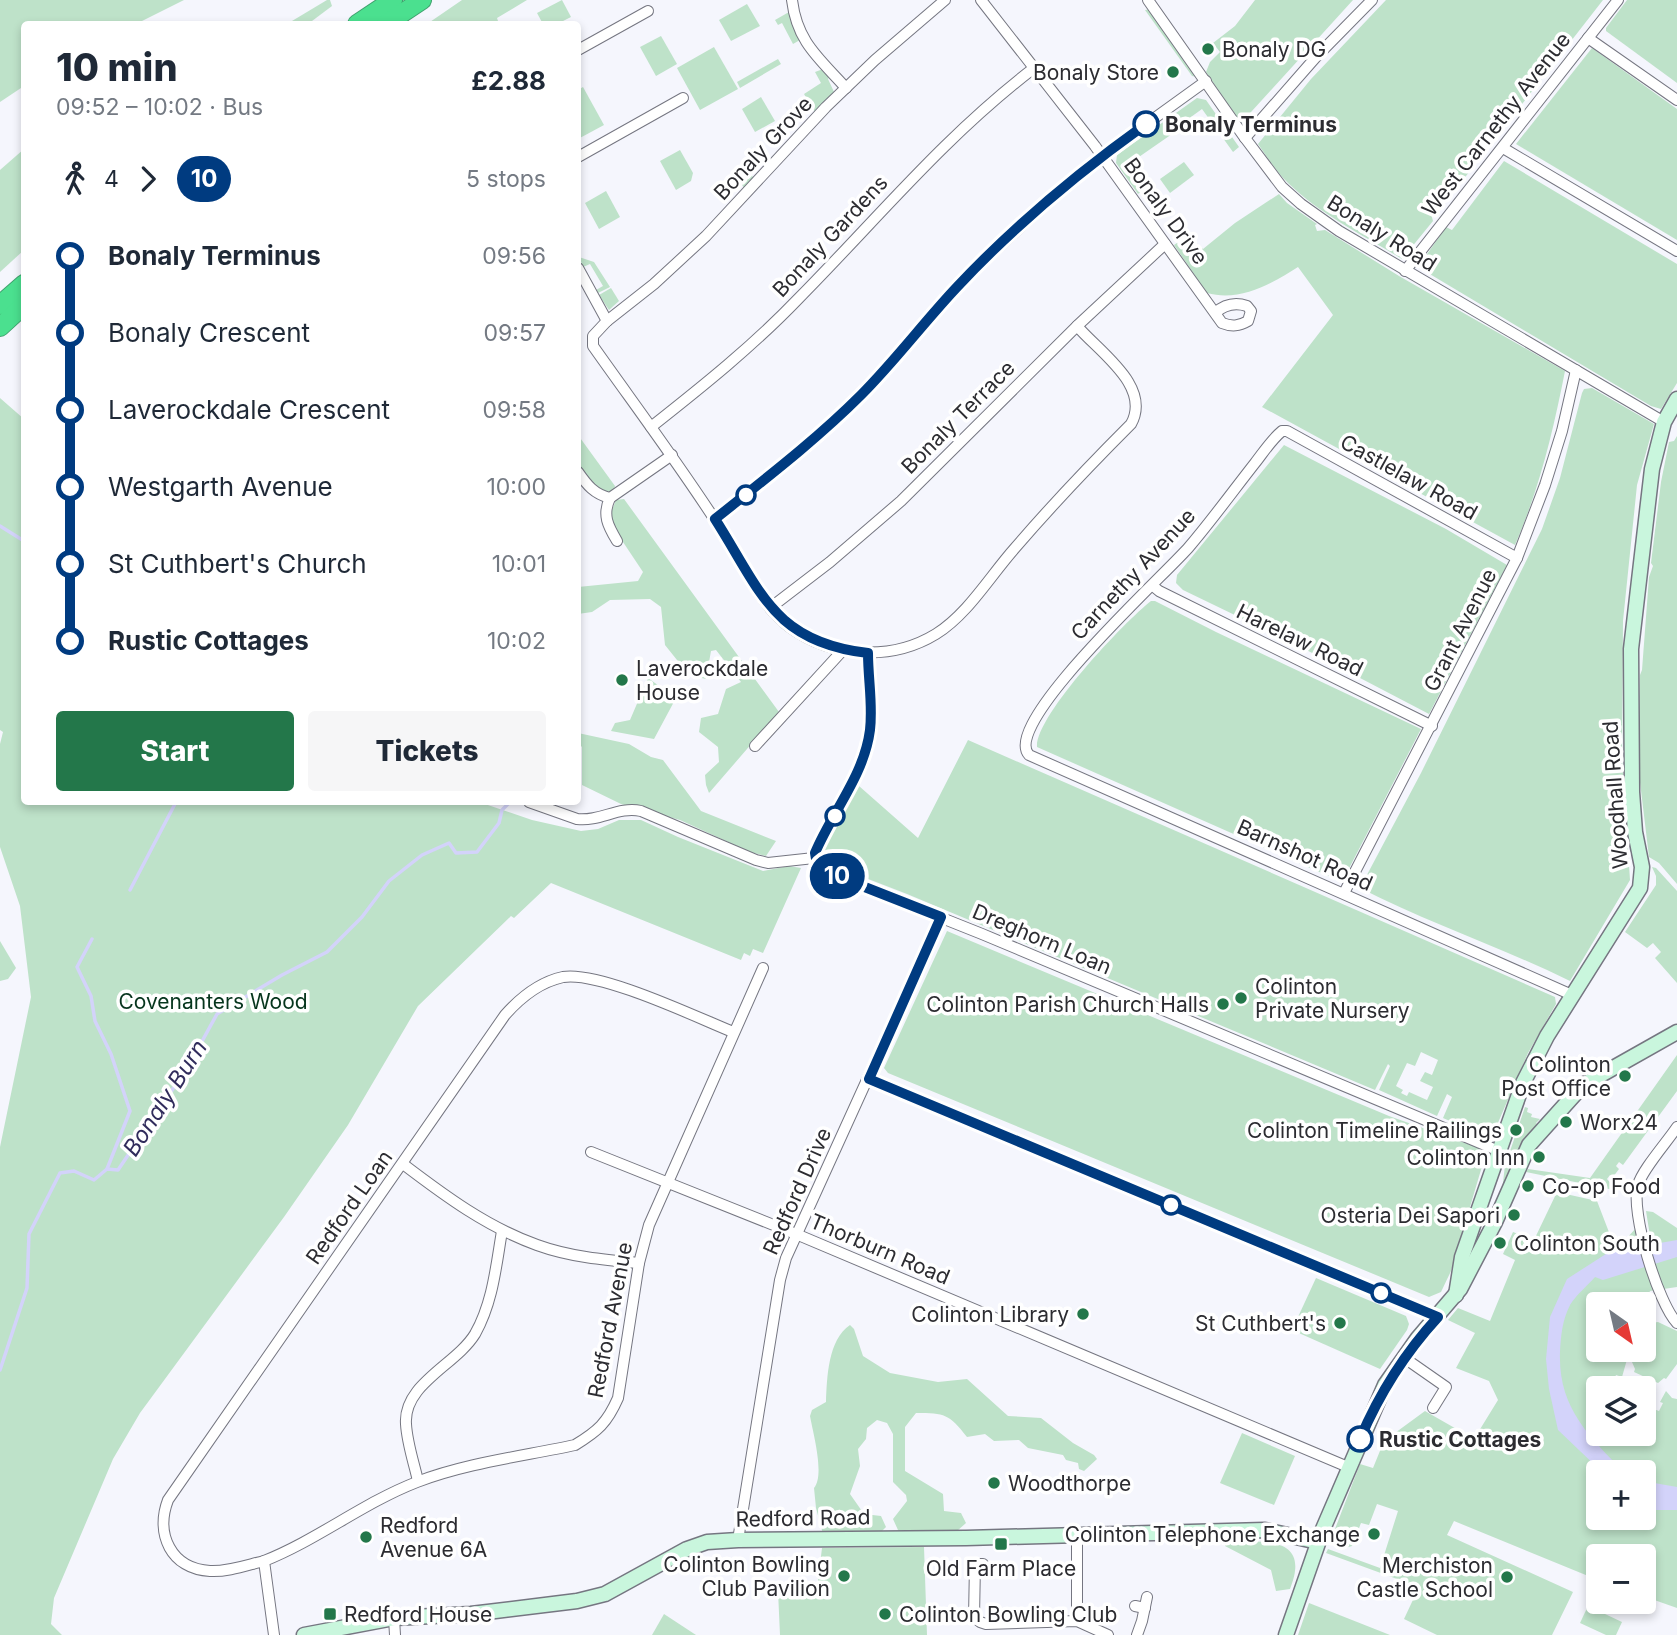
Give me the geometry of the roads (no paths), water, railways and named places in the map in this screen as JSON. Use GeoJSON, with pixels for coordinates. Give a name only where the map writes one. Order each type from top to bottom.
{"type":"FeatureCollection","features":[{"type":"Feature","properties":{"kind":"highway"},"geometry":{"type":"LineString","coordinates":[[363,21],[393,0]]}},
{"type":"Feature","properties":{"kind":"highway"},"geometry":{"type":"LineString","coordinates":[[390,21],[417,3]]}},
{"type":"Feature","properties":{"kind":"highway"},"geometry":{"type":"LineString","coordinates":[[0,305],[21,287]]}},
{"type":"Feature","properties":{"kind":"highway"},"geometry":{"type":"LineString","coordinates":[[0,327],[21,308]]}},
{"type":"Feature","properties":{"kind":"main road","name":"Woodhall Road"},"geometry":{"type":"LineString","coordinates":[[1456,1296],[1459,1266],[1523,1083],[1572,995],[1640,888],[1632,792],[1631,649],[1651,469],[1664,422],[1677,399]]}},
{"type":"Feature","properties":{"kind":"main road"},"geometry":{"type":"LineString","coordinates":[[1286,1635],[1318,1542],[1385,1385],[1403,1357],[1456,1296],[1481,1249],[1522,1156],[1535,1136],[1583,1085],[1677,1032]]}},
{"type":"Feature","properties":{"kind":"main road"},"geometry":{"type":"LineString","coordinates":[[1471,1237],[1473,1243],[1481,1249]]}},
{"type":"Feature","properties":{"kind":"main road","name":"Redford Road"},"geometry":{"type":"LineString","coordinates":[[304,1635],[394,1618],[471,1614],[577,1601],[605,1594],[687,1549],[707,1542],[1265,1530],[1318,1542]]}},
{"type":"Feature","properties":{"kind":"street"},"geometry":{"type":"LineString","coordinates":[[792,0],[794,20],[803,40],[846,88]]}},
{"type":"Feature","properties":{"kind":"street","name":"Bonaly Grove"},"geometry":{"type":"LineString","coordinates":[[607,321],[654,284],[706,236],[846,88],[945,0]]}},
{"type":"Feature","properties":{"kind":"street","name":"Bonaly Drive"},"geometry":{"type":"LineString","coordinates":[[981,0],[1102,156],[1215,313]]}},
{"type":"Feature","properties":{"kind":"street","name":"Bonaly Road"},"geometry":{"type":"LineString","coordinates":[[1149,0],[1245,138],[1282,187],[1301,204],[1339,231],[1405,271],[1664,422]]}},
{"type":"Feature","properties":{"kind":"street"},"geometry":{"type":"LineString","coordinates":[[1245,138],[1316,57],[1372,0]]}},
{"type":"Feature","properties":{"kind":"street","name":"West Carnethy Avenue"},"geometry":{"type":"LineString","coordinates":[[1405,271],[1618,0]]}},
{"type":"Feature","properties":{"kind":"street"},"geometry":{"type":"LineString","coordinates":[[581,48],[648,11]]}},
{"type":"Feature","properties":{"kind":"street"},"geometry":{"type":"LineString","coordinates":[[1588,38],[1677,100]]}},
{"type":"Feature","properties":{"kind":"street","name":"Bonaly Gardens"},"geometry":{"type":"LineString","coordinates":[[651,427],[725,369],[760,337],[921,168],[1034,68]]}},
{"type":"Feature","properties":{"kind":"street"},"geometry":{"type":"LineString","coordinates":[[715,519],[808,444],[863,393],[957,286],[1032,215],[1102,156],[1206,81]]}},
{"type":"Feature","properties":{"kind":"street"},"geometry":{"type":"LineString","coordinates":[[581,155],[684,98]]}},
{"type":"Feature","properties":{"kind":"street"},"geometry":{"type":"LineString","coordinates":[[1503,148],[1677,251]]}},
{"type":"Feature","properties":{"kind":"street","name":"Bonaly Terrace"},"geometry":{"type":"LineString","coordinates":[[770,608],[830,562],[901,501],[1077,326],[1165,244]]}},
{"type":"Feature","properties":{"kind":"street"},"geometry":{"type":"LineString","coordinates":[[581,273],[607,321],[593,336],[593,346],[672,455],[770,608],[790,627],[813,640],[843,650],[868,653],[888,651],[937,634],[959,615],[1039,519],[1135,418],[1136,403],[1131,385],[1077,326]]}},
{"type":"Feature","properties":{"kind":"street","name":"Grant Avenue"},"geometry":{"type":"LineString","coordinates":[[1344,893],[1517,558],[1562,431],[1576,370]]}},
{"type":"Feature","properties":{"kind":"street","name":"Castlelaw Road"},"geometry":{"type":"LineString","coordinates":[[1282,431],[1287,431],[1517,558]]}},
{"type":"Feature","properties":{"kind":"street","name":"Carnethy Avenue"},"geometry":{"type":"LineString","coordinates":[[1024,750],[1024,743],[1036,720],[1080,658],[1153,586],[1205,528],[1282,431]]}},
{"type":"Feature","properties":{"kind":"street"},"geometry":{"type":"LineString","coordinates":[[617,541],[606,517],[610,498],[672,455]]}},
{"type":"Feature","properties":{"kind":"street"},"geometry":{"type":"LineString","coordinates":[[581,476],[590,489],[610,498]]}},
{"type":"Feature","properties":{"kind":"street","name":"Harelaw Road"},"geometry":{"type":"LineString","coordinates":[[1153,586],[1432,726]]}},
{"type":"Feature","properties":{"kind":"street"},"geometry":{"type":"LineString","coordinates":[[755,746],[767,740],[843,650]]}},
{"type":"Feature","properties":{"kind":"street"},"geometry":{"type":"LineString","coordinates":[[537,805],[577,819],[596,819],[630,809],[642,811],[756,860],[768,863],[814,858],[852,784],[867,744],[871,708],[868,653]]}},
{"type":"Feature","properties":{"kind":"street","name":"Barnshot Road"},"geometry":{"type":"LineString","coordinates":[[1024,750],[1029,755],[1572,995]]}},
{"type":"Feature","properties":{"kind":"street","name":"Dreghorn Loan"},"geometry":{"type":"LineString","coordinates":[[814,858],[824,871],[941,917],[1499,1151]]}},
{"type":"Feature","properties":{"kind":"street","name":"Redford Drive"},"geometry":{"type":"LineString","coordinates":[[738,1540],[780,1280],[786,1258],[941,917]]}},
{"type":"Feature","properties":{"kind":"street","name":"Redford Avenue"},"geometry":{"type":"LineString","coordinates":[[264,1561],[418,1481],[575,1444],[595,1433],[609,1418],[618,1398],[639,1263],[649,1225],[762,968]]}},
{"type":"Feature","properties":{"kind":"street","name":"Redford Loan"},"geometry":{"type":"LineString","coordinates":[[264,1561],[210,1571],[183,1563],[166,1542],[163,1512],[174,1491],[505,1015],[526,995],[552,981],[579,976],[606,982],[733,1032]]}},
{"type":"Feature","properties":{"kind":"street"},"geometry":{"type":"LineString","coordinates":[[869,1079],[1438,1317]]}},
{"type":"Feature","properties":{"kind":"street"},"geometry":{"type":"LineString","coordinates":[[1677,1127],[1638,1185],[1637,1200],[1653,1276],[1668,1314],[1677,1323]]}},
{"type":"Feature","properties":{"kind":"street","name":"Thorburn Road"},"geometry":{"type":"LineString","coordinates":[[591,1152],[796,1234],[1348,1467]]}},
{"type":"Feature","properties":{"kind":"street"},"geometry":{"type":"LineString","coordinates":[[403,1164],[466,1210],[502,1231],[567,1254],[639,1263]]}},
{"type":"Feature","properties":{"kind":"street"},"geometry":{"type":"LineString","coordinates":[[418,1481],[406,1423],[408,1404],[419,1388],[464,1349],[474,1335],[491,1297],[502,1231]]}},
{"type":"Feature","properties":{"kind":"street"},"geometry":{"type":"LineString","coordinates":[[1403,1357],[1446,1387],[1433,1408]]}},
{"type":"Feature","properties":{"kind":"street"},"geometry":{"type":"LineString","coordinates":[[1077,1535],[1077,1621]]}},
{"type":"Feature","properties":{"kind":"street"},"geometry":{"type":"LineString","coordinates":[[264,1561],[274,1635]]}},
{"type":"Feature","properties":{"kind":"street"},"geometry":{"type":"LineString","coordinates":[[983,1564],[975,1564],[974,1617],[980,1622],[1077,1621],[1108,1635]]}},
{"type":"Feature","properties":{"kind":"street"},"geometry":{"type":"LineString","coordinates":[[1137,1635],[1142,1604]]}},
{"type":"Feature","properties":{"kind":"street"},"geometry":{"type":"LineString","coordinates":[[394,1618],[395,1635]]}},
{"type":"Feature","properties":{"kind":"water"},"geometry":{"type":"Polygon","coordinates":[[[1677,1240],[1677,1257],[1603,1280],[1595,1277],[1572,1301],[1565,1317],[1560,1352],[1564,1389],[1586,1431],[1586,1446],[1600,1446],[1613,1460],[1589,1460],[1558,1430],[1546,1359],[1550,1317],[1567,1279],[1609,1252],[1677,1240]]]}},
{"type":"Feature","properties":{"kind":"water"},"geometry":{"type":"Polygon","coordinates":[[[1656,1483],[1677,1487],[1677,1510],[1656,1510],[1656,1483]]]}},
{"type":"Feature","properties":{"kind":"waterway"},"geometry":{"type":"LineString","coordinates":[[0,526],[21,539]]}},
{"type":"Feature","properties":{"kind":"waterway"},"geometry":{"type":"LineString","coordinates":[[130,890],[174,805]]}},
{"type":"Feature","properties":{"kind":"waterway","name":"Bonaly Burn"},"geometry":{"type":"LineString","coordinates":[[0,1370],[27,1288],[29,1234],[60,1173],[74,1171],[94,1180],[107,1169],[118,1170],[189,1065],[217,1014],[327,952],[362,917],[389,881],[422,855],[449,843],[456,853],[477,852],[499,823],[502,810],[507,805]]}},
{"type":"Feature","properties":{"kind":"waterway"},"geometry":{"type":"LineString","coordinates":[[92,939],[77,967],[91,996],[95,1021],[111,1054],[130,1111],[107,1169]]}},
{"type":"Feature","properties":{"kind":"place","name":"Bonaly DG"},"geometry":{"type":"Point","coordinates":[1208,49]}},
{"type":"Feature","properties":{"kind":"place","name":"Bonaly Store"},"geometry":{"type":"Point","coordinates":[1173,72]}},
{"type":"Feature","properties":{"kind":"place","name":"Bonaly Terminus"},"geometry":{"type":"Point","coordinates":[1146,124]}},
{"type":"Feature","properties":{"kind":"place","name":"Laverockdale House"},"geometry":{"type":"Point","coordinates":[622,680]}},
{"type":"Feature","properties":{"kind":"place","name":"Colinton Private Nursery"},"geometry":{"type":"Point","coordinates":[1241,998]}},
{"type":"Feature","properties":{"kind":"place","name":"Colinton Parish Church Halls"},"geometry":{"type":"Point","coordinates":[1223,1004]}},
{"type":"Feature","properties":{"kind":"place","name":"Colinton Post Office"},"geometry":{"type":"Point","coordinates":[1625,1076]}},
{"type":"Feature","properties":{"kind":"place","name":"Worx24"},"geometry":{"type":"Point","coordinates":[1566,1122]}},
{"type":"Feature","properties":{"kind":"place","name":"Colinton Timeline Railings"},"geometry":{"type":"Point","coordinates":[1516,1130]}},
{"type":"Feature","properties":{"kind":"place","name":"Colinton Inn"},"geometry":{"type":"Point","coordinates":[1539,1157]}},
{"type":"Feature","properties":{"kind":"place","name":"Co-op Food"},"geometry":{"type":"Point","coordinates":[1528,1186]}},
{"type":"Feature","properties":{"kind":"place","name":"Osteria Dei Sapori"},"geometry":{"type":"Point","coordinates":[1514,1215]}},
{"type":"Feature","properties":{"kind":"place","name":"Colinton South"},"geometry":{"type":"Point","coordinates":[1500,1243]}},
{"type":"Feature","properties":{"kind":"place","name":"Colinton Library"},"geometry":{"type":"Point","coordinates":[1083,1314]}},
{"type":"Feature","properties":{"kind":"place","name":"St Cuthbert's"},"geometry":{"type":"Point","coordinates":[1340,1323]}},
{"type":"Feature","properties":{"kind":"place","name":"Rustic Cottages"},"geometry":{"type":"Point","coordinates":[1360,1439]}},
{"type":"Feature","properties":{"kind":"place","name":"Woodthorpe"},"geometry":{"type":"Point","coordinates":[994,1483]}},
{"type":"Feature","properties":{"kind":"place","name":"Colinton Telephone Exchange"},"geometry":{"type":"Point","coordinates":[1374,1534]}},
{"type":"Feature","properties":{"kind":"place","name":"Redford Avenue 6A"},"geometry":{"type":"Point","coordinates":[366,1537]}},
{"type":"Feature","properties":{"kind":"place","name":"Old Farm Place"},"geometry":{"type":"Point","coordinates":[1001,1544]}},
{"type":"Feature","properties":{"kind":"place","name":"Colinton Bowling Club Pavilion"},"geometry":{"type":"Point","coordinates":[844,1576]}},
{"type":"Feature","properties":{"kind":"place","name":"Merchiston Castle School"},"geometry":{"type":"Point","coordinates":[1507,1577]}},
{"type":"Feature","properties":{"kind":"place","name":"Redford House"},"geometry":{"type":"Point","coordinates":[330,1614]}},
{"type":"Feature","properties":{"kind":"place","name":"Colinton Bowling Club"},"geometry":{"type":"Point","coordinates":[885,1614]}},
{"type":"Feature","properties":{"kind":"park label","name":"Covenanters Wood"},"geometry":{"type":"Point","coordinates":[213,1001]}}]}
